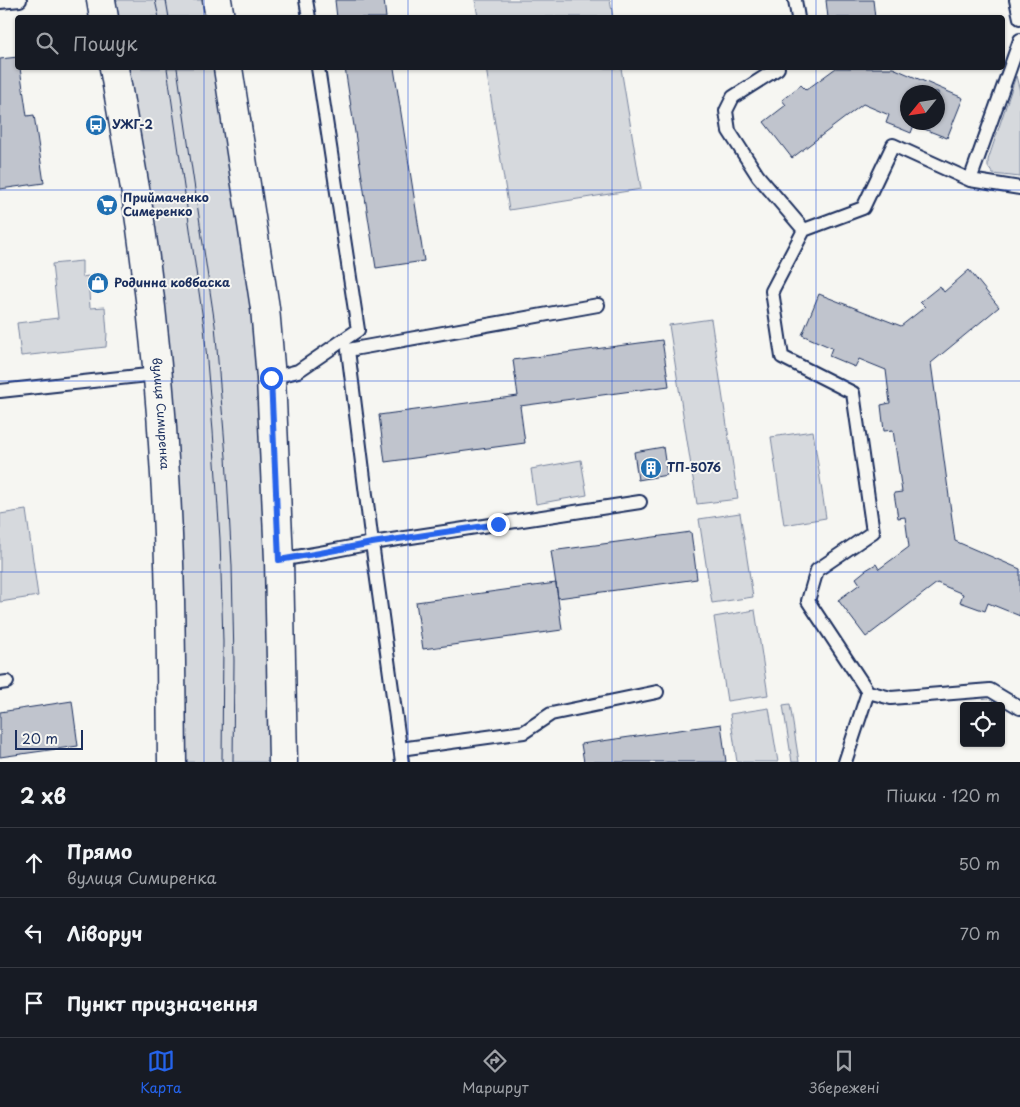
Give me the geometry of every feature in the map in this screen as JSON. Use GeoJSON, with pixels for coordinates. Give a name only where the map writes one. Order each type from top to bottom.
{"type":"FeatureCollection","features":[{"type":"Feature","properties":{"kind":"street"},"geometry":{"type":"LineString","coordinates":[[101,0],[104,15]]}},
{"type":"Feature","properties":{"kind":"street"},"geometry":{"type":"LineString","coordinates":[[217,0],[220,15]]}},
{"type":"Feature","properties":{"kind":"street","name":"вулиця Симиренка"},"geometry":{"type":"LineString","coordinates":[[114,70],[144,256],[157,374],[165,476],[172,762]]}},
{"type":"Feature","properties":{"kind":"street"},"geometry":{"type":"LineString","coordinates":[[228,70],[265,308],[271,378],[279,560],[283,762]]}},
{"type":"Feature","properties":{"kind":"lane"},"geometry":{"type":"LineString","coordinates":[[0,2],[20,0]]}},
{"type":"Feature","properties":{"kind":"lane"},"geometry":{"type":"LineString","coordinates":[[306,0],[308,15]]}},
{"type":"Feature","properties":{"kind":"lane"},"geometry":{"type":"LineString","coordinates":[[795,0],[798,15]]}},
{"type":"Feature","properties":{"kind":"lane"},"geometry":{"type":"LineString","coordinates":[[1016,0],[1020,18]]}},
{"type":"Feature","properties":{"kind":"lane"},"geometry":{"type":"LineString","coordinates":[[970,180],[1020,40]]}},
{"type":"Feature","properties":{"kind":"lane"},"geometry":{"type":"LineString","coordinates":[[271,378],[298,371],[358,330],[318,70]]}},
{"type":"Feature","properties":{"kind":"lane"},"geometry":{"type":"LineString","coordinates":[[777,70],[733,97],[726,111],[729,131],[758,176],[804,230]]}},
{"type":"Feature","properties":{"kind":"lane"},"geometry":{"type":"LineString","coordinates":[[1020,188],[970,180],[893,145],[863,208],[804,230],[772,291],[782,357],[853,393],[874,532],[817,570],[808,601],[868,692],[891,698],[990,690],[1020,708]]}},
{"type":"Feature","properties":{"kind":"lane"},"geometry":{"type":"LineString","coordinates":[[598,304],[348,350],[401,756],[524,732],[551,714],[657,692]]}},
{"type":"Feature","properties":{"kind":"lane"},"geometry":{"type":"LineString","coordinates":[[0,391],[157,374]]}},
{"type":"Feature","properties":{"kind":"lane"},"geometry":{"type":"LineString","coordinates":[[279,560],[372,543],[640,502]]}},
{"type":"Feature","properties":{"kind":"lane"},"geometry":{"type":"LineString","coordinates":[[845,762],[868,692]]}},
{"type":"Feature","properties":{"kind":"shaded area"},"geometry":{"type":"Polygon","coordinates":[[[115,0],[203,0],[207,15],[119,15],[115,0]]]}},
{"type":"Feature","properties":{"kind":"shaded area"},"geometry":{"type":"Polygon","coordinates":[[[475,0],[610,0],[613,15],[478,15],[475,0]]]}},
{"type":"Feature","properties":{"kind":"shaded area"},"geometry":{"type":"Polygon","coordinates":[[[128,70],[217,70],[244,241],[258,373],[268,500],[272,762],[184,762],[128,70]]]}},
{"type":"Feature","properties":{"kind":"shaded area"},"geometry":{"type":"Polygon","coordinates":[[[486,70],[621,70],[641,189],[509,210],[486,70]]]}},
{"type":"Feature","properties":{"kind":"shaded area"},"geometry":{"type":"Polygon","coordinates":[[[1016,76],[1020,91],[1020,177],[993,174],[988,167],[988,160],[1016,76]]]}},
{"type":"Feature","properties":{"kind":"shaded area"},"geometry":{"type":"Polygon","coordinates":[[[82,261],[82,277],[88,276],[90,308],[105,307],[106,347],[21,356],[17,323],[58,318],[52,264],[82,261]]]}},
{"type":"Feature","properties":{"kind":"shaded area"},"geometry":{"type":"Polygon","coordinates":[[[711,319],[738,499],[697,504],[669,325],[711,319]]]}},
{"type":"Feature","properties":{"kind":"shaded area"},"geometry":{"type":"Polygon","coordinates":[[[813,431],[826,518],[784,525],[771,437],[813,431]]]}},
{"type":"Feature","properties":{"kind":"shaded area"},"geometry":{"type":"Polygon","coordinates":[[[581,460],[587,495],[536,504],[531,469],[581,460]]]}},
{"type":"Feature","properties":{"kind":"shaded area"},"geometry":{"type":"Polygon","coordinates":[[[26,510],[38,596],[0,602],[0,514],[26,510]]]}},
{"type":"Feature","properties":{"kind":"shaded area"},"geometry":{"type":"Polygon","coordinates":[[[740,513],[753,597],[712,603],[699,519],[740,513]]]}},
{"type":"Feature","properties":{"kind":"shaded area"},"geometry":{"type":"Polygon","coordinates":[[[755,610],[768,695],[727,701],[714,617],[755,610]]]}},
{"type":"Feature","properties":{"kind":"shaded area"},"geometry":{"type":"Polygon","coordinates":[[[790,704],[799,762],[792,762],[783,705],[790,704]]]}},
{"type":"Feature","properties":{"kind":"shaded area"},"geometry":{"type":"Polygon","coordinates":[[[769,708],[778,762],[737,762],[730,714],[769,708]]]}},
{"type":"Feature","properties":{"kind":"building"},"geometry":{"type":"Polygon","coordinates":[[[335,0],[384,0],[386,15],[337,15],[335,0]]]}},
{"type":"Feature","properties":{"kind":"building"},"geometry":{"type":"Polygon","coordinates":[[[826,0],[873,0],[875,15],[828,15],[826,0]]]}},
{"type":"Feature","properties":{"kind":"building"},"geometry":{"type":"Polygon","coordinates":[[[15,57],[15,70],[20,70],[27,116],[34,115],[44,183],[0,189],[0,59],[15,57]]]}},
{"type":"Feature","properties":{"kind":"building"},"geometry":{"type":"Polygon","coordinates":[[[345,70],[394,70],[424,261],[376,268],[345,70]]]}},
{"type":"Feature","properties":{"kind":"building"},"geometry":{"type":"Polygon","coordinates":[[[833,70],[898,70],[933,85],[900,85],[900,129],[886,123],[889,115],[863,104],[792,158],[764,122],[786,105],[782,100],[801,85],[806,90],[833,70]]]}},
{"type":"Feature","properties":{"kind":"building"},"geometry":{"type":"Polygon","coordinates":[[[945,90],[963,98],[947,138],[927,130],[945,130],[945,90]]]}},
{"type":"Feature","properties":{"kind":"building"},"geometry":{"type":"Polygon","coordinates":[[[969,270],[999,307],[931,363],[955,541],[1020,569],[1020,616],[988,603],[985,611],[960,602],[963,594],[937,583],[866,637],[838,600],[860,584],[856,578],[866,570],[876,564],[879,569],[909,547],[905,517],[898,518],[894,493],[902,492],[893,430],[884,431],[881,405],[890,403],[886,370],[859,359],[855,367],[829,356],[832,348],[802,335],[819,294],[901,326],[925,307],[920,302],[940,286],[944,292],[969,270]]]}},
{"type":"Feature","properties":{"kind":"building"},"geometry":{"type":"Polygon","coordinates":[[[662,340],[669,386],[520,406],[525,443],[385,462],[379,415],[518,396],[513,360],[662,340]]]}},
{"type":"Feature","properties":{"kind":"building","name":"ТП-5076"},"geometry":{"type":"Polygon","coordinates":[[[663,447],[667,475],[638,480],[634,452],[663,447]]]}},
{"type":"Feature","properties":{"kind":"building"},"geometry":{"type":"Polygon","coordinates":[[[691,532],[697,579],[558,598],[551,551],[691,532]]]}},
{"type":"Feature","properties":{"kind":"building"},"geometry":{"type":"Polygon","coordinates":[[[556,583],[562,630],[423,649],[416,602],[556,583]]]}},
{"type":"Feature","properties":{"kind":"building"},"geometry":{"type":"Polygon","coordinates":[[[72,701],[78,746],[0,757],[0,712],[72,701]]]}},
{"type":"Feature","properties":{"kind":"building"},"geometry":{"type":"Polygon","coordinates":[[[721,724],[726,762],[584,762],[581,744],[721,724]]]}},
{"type":"Feature","properties":{"kind":"tram line"},"geometry":{"type":"LineString","coordinates":[[155,0],[158,15]]}},
{"type":"Feature","properties":{"kind":"tram line"},"geometry":{"type":"LineString","coordinates":[[166,0],[168,15]]}},
{"type":"Feature","properties":{"kind":"tram line"},"geometry":{"type":"LineString","coordinates":[[167,70],[204,327],[213,431],[220,539],[223,642],[222,762]]}},
{"type":"Feature","properties":{"kind":"tram line"},"geometry":{"type":"LineString","coordinates":[[177,70],[215,325],[226,457],[232,566],[234,661],[233,762]]}},
{"type":"Feature","properties":{"kind":"place","name":"УЖГ-2"},"geometry":{"type":"Point","coordinates":[96,125]}},
{"type":"Feature","properties":{"kind":"place","name":"Приймаченко Симеренко"},"geometry":{"type":"Point","coordinates":[107,205]}},
{"type":"Feature","properties":{"kind":"place","name":"Родинна ковбаска"},"geometry":{"type":"Point","coordinates":[98,283]}},
{"type":"Feature","properties":{"kind":"place","name":"ТП-5076"},"geometry":{"type":"Point","coordinates":[651,468]}},
{"type":"Feature","properties":{"kind":"route"},"geometry":{"type":"LineString","coordinates":[[271,378],[279,560],[372,543],[498,524]]}}]}
